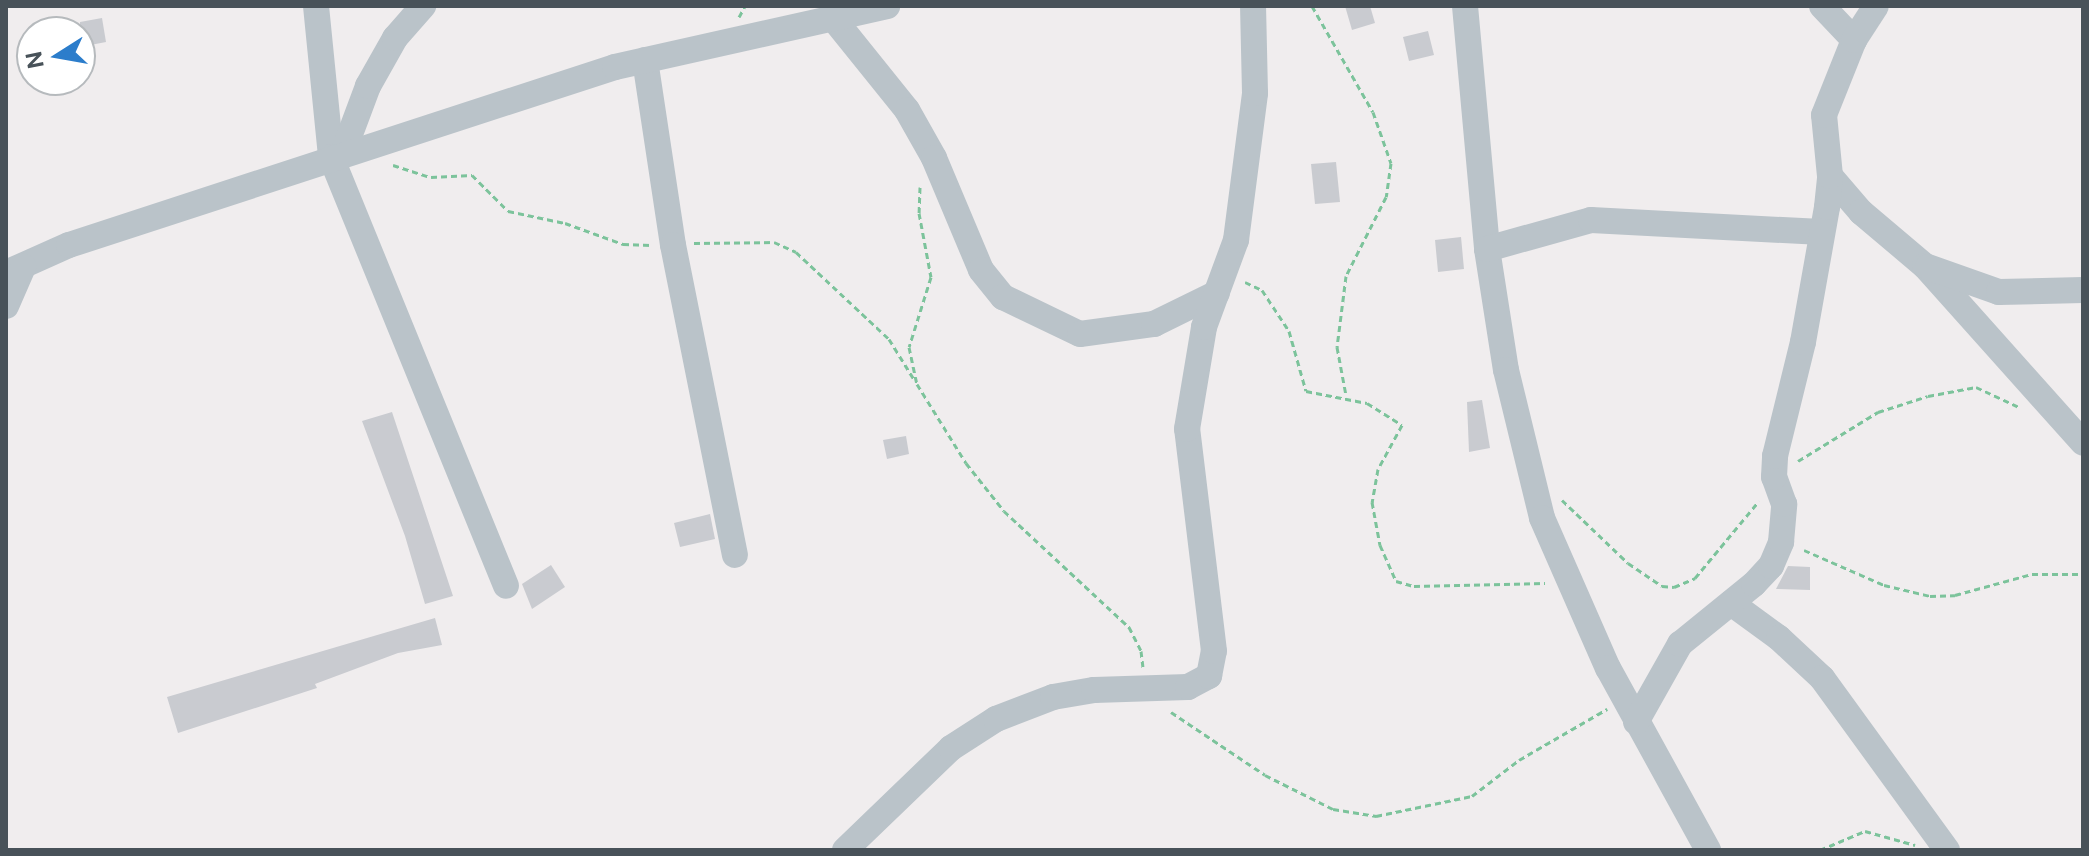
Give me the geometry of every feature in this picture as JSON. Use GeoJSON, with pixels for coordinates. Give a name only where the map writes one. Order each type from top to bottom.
{"type":"FeatureCollection","features":[{"type":"Feature","properties":{"kind":"street"},"geometry":{"type":"LineString","coordinates":[[316,6],[337,155],[506,586]]}},
{"type":"Feature","properties":{"kind":"street"},"geometry":{"type":"LineString","coordinates":[[337,155],[368,86],[395,38],[423,6]]}},
{"type":"Feature","properties":{"kind":"street"},"geometry":{"type":"LineString","coordinates":[[6,306],[14,270],[69,245],[244,191],[337,155],[645,60],[887,6]]}},
{"type":"Feature","properties":{"kind":"street"},"geometry":{"type":"LineString","coordinates":[[845,850],[951,748],[996,719],[1053,697],[1144,686],[1200,685],[1209,676],[1214,651],[1187,429],[1194,366],[1236,240],[1255,93],[1253,6]]}},
{"type":"Feature","properties":{"kind":"street"},"geometry":{"type":"LineString","coordinates":[[1465,6],[1487,249],[1506,370],[1535,494],[1571,587],[1624,699],[1708,850]]}},
{"type":"Feature","properties":{"kind":"street"},"geometry":{"type":"LineString","coordinates":[[1822,6],[1854,40]]}},
{"type":"Feature","properties":{"kind":"street"},"geometry":{"type":"LineString","coordinates":[[1636,722],[1680,644],[1771,566],[1781,542],[1784,504],[1776,482],[1775,456],[1803,342],[1822,232],[1830,176],[1824,115],[1854,40],[1876,6]]}},
{"type":"Feature","properties":{"kind":"street"},"geometry":{"type":"LineString","coordinates":[[833,18],[907,110],[934,158],[981,270],[1003,297],[1034,315],[1080,334],[1154,324],[1219,288]]}},
{"type":"Feature","properties":{"kind":"street"},"geometry":{"type":"LineString","coordinates":[[645,60],[673,245],[735,555]]}},
{"type":"Feature","properties":{"kind":"street"},"geometry":{"type":"LineString","coordinates":[[1830,176],[1861,212],[1925,266],[2083,443]]}},
{"type":"Feature","properties":{"kind":"street"},"geometry":{"type":"LineString","coordinates":[[1487,249],[1591,220],[1822,232]]}},
{"type":"Feature","properties":{"kind":"street"},"geometry":{"type":"LineString","coordinates":[[1925,266],[1999,292],[2083,290]]}},
{"type":"Feature","properties":{"kind":"street"},"geometry":{"type":"LineString","coordinates":[[1731,603],[1779,638],[1822,678],[1947,850]]}},
{"type":"Feature","properties":{"kind":"path"},"geometry":{"type":"LineString","coordinates":[[1312,6],[1373,112],[1391,163],[1386,197],[1346,276],[1337,347],[1346,397]]}},
{"type":"Feature","properties":{"kind":"path"},"geometry":{"type":"LineString","coordinates":[[917,384],[909,347],[931,277],[917,193],[934,158]]}},
{"type":"Feature","properties":{"kind":"path"},"geometry":{"type":"LineString","coordinates":[[381,164],[431,177],[472,175],[508,211],[565,223],[623,244],[673,245],[750,240],[796,252],[889,339],[966,463],[1004,511],[1129,627],[1141,651],[1144,686],[1174,714],[1265,775],[1357,816],[1429,809],[1472,796],[1519,760],[1624,699]]}},
{"type":"Feature","properties":{"kind":"path"},"geometry":{"type":"LineString","coordinates":[[1219,288],[1255,283],[1289,331],[1306,391],[1346,397],[1398,418],[1402,425],[1378,469],[1372,502],[1380,545],[1396,581],[1414,586],[1505,581],[1571,587]]}},
{"type":"Feature","properties":{"kind":"path"},"geometry":{"type":"LineString","coordinates":[[1559,497],[1617,554],[1662,586],[1674,587],[1695,578],[1776,482],[1820,445],[1902,403],[1976,387],[2024,408],[2042,399]]}},
{"type":"Feature","properties":{"kind":"path"},"geometry":{"type":"LineString","coordinates":[[1781,542],[1884,585],[1930,596],[1955,595],[2032,574],[2083,574]]}},
{"type":"Feature","properties":{"kind":"path"},"geometry":{"type":"LineString","coordinates":[[1820,850],[1865,831],[1947,850]]}},
{"type":"Feature","properties":{"kind":"building"},"geometry":{"type":"Polygon","coordinates":[[[1345,6],[1370,6],[1375,23],[1352,30],[1345,6]]]}},
{"type":"Feature","properties":{"kind":"building"},"geometry":{"type":"Polygon","coordinates":[[[102,18],[106,42],[96,44],[96,19],[102,18]]]}},
{"type":"Feature","properties":{"kind":"building"},"geometry":{"type":"Polygon","coordinates":[[[1428,31],[1434,55],[1409,61],[1403,37],[1428,31]]]}},
{"type":"Feature","properties":{"kind":"building"},"geometry":{"type":"Polygon","coordinates":[[[1336,162],[1340,202],[1315,204],[1311,164],[1336,162]]]}},
{"type":"Feature","properties":{"kind":"building"},"geometry":{"type":"Polygon","coordinates":[[[1461,237],[1464,269],[1438,272],[1435,240],[1461,237]]]}},
{"type":"Feature","properties":{"kind":"building"},"geometry":{"type":"Polygon","coordinates":[[[1482,400],[1490,448],[1469,452],[1467,402],[1482,400]]]}},
{"type":"Feature","properties":{"kind":"building"},"geometry":{"type":"Polygon","coordinates":[[[392,412],[453,596],[425,604],[405,536],[362,421],[392,412]]]}},
{"type":"Feature","properties":{"kind":"building"},"geometry":{"type":"Polygon","coordinates":[[[906,436],[909,454],[887,459],[883,440],[906,436]]]}},
{"type":"Feature","properties":{"kind":"building"},"geometry":{"type":"Polygon","coordinates":[[[710,514],[715,539],[680,547],[674,523],[710,514]]]}},
{"type":"Feature","properties":{"kind":"building"},"geometry":{"type":"Polygon","coordinates":[[[551,565],[565,587],[532,609],[522,584],[551,565]]]}},
{"type":"Feature","properties":{"kind":"building"},"geometry":{"type":"Polygon","coordinates":[[[1788,566],[1810,567],[1810,590],[1776,589],[1788,566]]]}},
{"type":"Feature","properties":{"kind":"building"},"geometry":{"type":"Polygon","coordinates":[[[435,618],[442,645],[398,653],[315,684],[317,688],[178,733],[167,697],[435,618]]]}}]}
